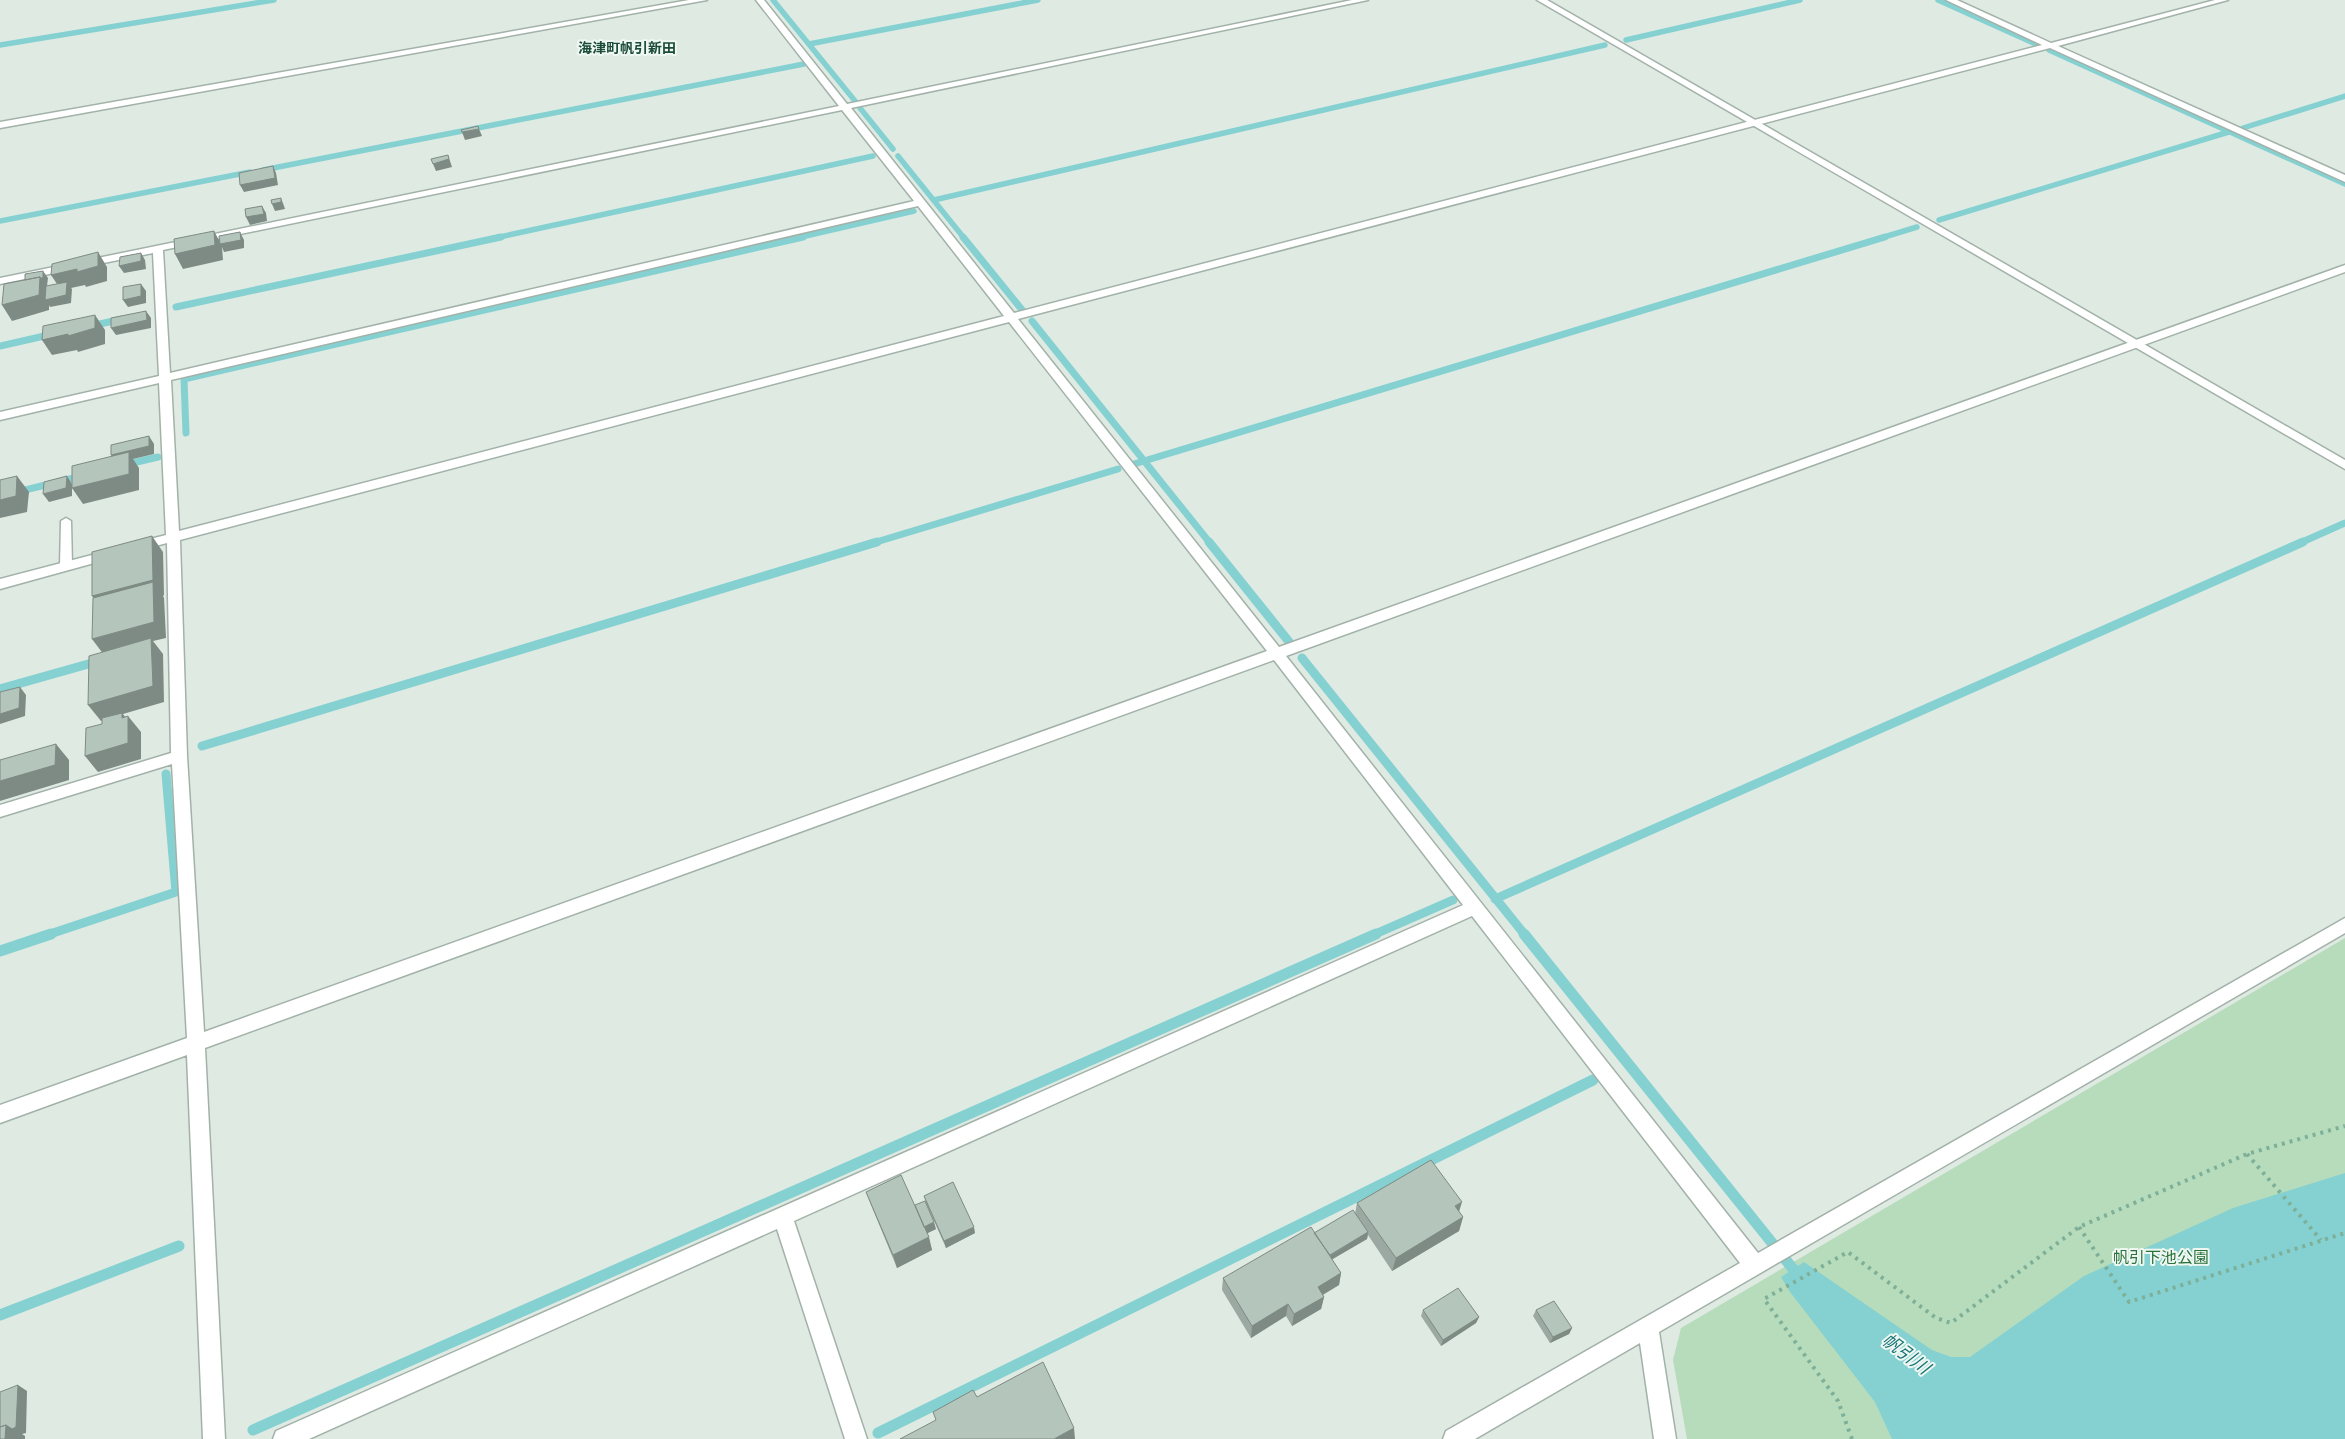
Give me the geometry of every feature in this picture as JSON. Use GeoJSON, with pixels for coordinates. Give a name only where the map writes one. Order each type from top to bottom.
{"type":"FeatureCollection","features":[{"type":"Feature","properties":{"kind":"street"},"geometry":{"type":"LineString","coordinates":[[0,125],[702,0]]}},
{"type":"Feature","properties":{"kind":"street"},"geometry":{"type":"LineString","coordinates":[[760,0],[1277,654],[1474,908],[1759,1263]]}},
{"type":"Feature","properties":{"kind":"street"},"geometry":{"type":"LineString","coordinates":[[0,281],[1364,0]]}},
{"type":"Feature","properties":{"kind":"street"},"geometry":{"type":"LineString","coordinates":[[1541,0],[2345,466]]}},
{"type":"Feature","properties":{"kind":"street"},"geometry":{"type":"LineString","coordinates":[[1950,0],[2345,179]]}},
{"type":"Feature","properties":{"kind":"street"},"geometry":{"type":"LineString","coordinates":[[0,584],[173,537],[2224,0]]}},
{"type":"Feature","properties":{"kind":"street"},"geometry":{"type":"LineString","coordinates":[[0,416],[919,203]]}},
{"type":"Feature","properties":{"kind":"street"},"geometry":{"type":"LineString","coordinates":[[158,249],[173,537],[179,756],[196,1045],[214,1439]]}},
{"type":"Feature","properties":{"kind":"street"},"geometry":{"type":"LineString","coordinates":[[0,1114],[196,1045],[2345,268]]}},
{"type":"Feature","properties":{"kind":"street"},"geometry":{"type":"LineString","coordinates":[[0,811],[179,756]]}},
{"type":"Feature","properties":{"kind":"street"},"geometry":{"type":"LineString","coordinates":[[284,1439],[1474,908]]}},
{"type":"Feature","properties":{"kind":"street"},"geometry":{"type":"LineString","coordinates":[[1454,1439],[2345,925]]}},
{"type":"Feature","properties":{"kind":"street"},"geometry":{"type":"LineString","coordinates":[[782,1216],[856,1439]]}},
{"type":"Feature","properties":{"kind":"street"},"geometry":{"type":"LineString","coordinates":[[1648,1328],[1665,1439]]}},
{"type":"Feature","properties":{"kind":"lane"},"geometry":{"type":"LineString","coordinates":[[66,520],[66,566]]}},
{"type":"Feature","properties":{"kind":"path"},"geometry":{"type":"LineString","coordinates":[[1852,1439],[1838,1401],[1764,1299],[1848,1252],[1936,1318],[1951,1323],[2079,1227],[2247,1154],[2345,1126]]}},
{"type":"Feature","properties":{"kind":"path"},"geometry":{"type":"LineString","coordinates":[[2247,1154],[2321,1240]]}},
{"type":"Feature","properties":{"kind":"path"},"geometry":{"type":"LineString","coordinates":[[2079,1227],[2129,1302],[2345,1233]]}},
{"type":"Feature","properties":{"kind":"green space","name":"帆引下池公園"},"geometry":{"type":"Polygon","coordinates":[[[2345,938],[2345,1439],[1687,1439],[1673,1360],[1681,1328],[2345,938]]]}},
{"type":"Feature","properties":{"kind":"water","name":"帆引川"},"geometry":{"type":"Polygon","coordinates":[[[2345,1173],[2345,1439],[1892,1439],[1875,1402],[1790,1292],[1781,1277],[1804,1262],[1932,1350],[1951,1357],[1970,1357],[2084,1276],[2233,1208],[2345,1173]]]}},
{"type":"Feature","properties":{"kind":"building"},"geometry":{"type":"Polygon","coordinates":[[[478,126],[479,129],[462,132],[461,130],[478,126]]]}},
{"type":"Feature","properties":{"kind":"building"},"geometry":{"type":"Polygon","coordinates":[[[448,155],[449,159],[433,164],[431,159],[448,155]]]}},
{"type":"Feature","properties":{"kind":"building"},"geometry":{"type":"Polygon","coordinates":[[[273,166],[275,178],[240,185],[239,173],[273,166]]]}},
{"type":"Feature","properties":{"kind":"building"},"geometry":{"type":"Polygon","coordinates":[[[281,198],[281,202],[272,204],[271,200],[281,198]]]}},
{"type":"Feature","properties":{"kind":"building"},"geometry":{"type":"Polygon","coordinates":[[[262,206],[264,214],[246,217],[245,209],[262,206]]]}},
{"type":"Feature","properties":{"kind":"building"},"geometry":{"type":"Polygon","coordinates":[[[214,231],[215,245],[175,254],[174,239],[214,231]]]}},
{"type":"Feature","properties":{"kind":"building"},"geometry":{"type":"Polygon","coordinates":[[[240,232],[241,240],[220,244],[219,236],[240,232]]]}},
{"type":"Feature","properties":{"kind":"building"},"geometry":{"type":"Polygon","coordinates":[[[98,252],[98,266],[77,272],[77,269],[51,275],[52,264],[98,252]]]}},
{"type":"Feature","properties":{"kind":"building"},"geometry":{"type":"Polygon","coordinates":[[[141,253],[141,261],[119,266],[120,257],[141,253]]]}},
{"type":"Feature","properties":{"kind":"building"},"geometry":{"type":"Polygon","coordinates":[[[43,271],[43,278],[25,280],[25,274],[43,271]]]}},
{"type":"Feature","properties":{"kind":"building"},"geometry":{"type":"Polygon","coordinates":[[[40,277],[39,295],[2,305],[4,284],[40,277]]]}},
{"type":"Feature","properties":{"kind":"building"},"geometry":{"type":"Polygon","coordinates":[[[67,282],[66,295],[45,300],[46,286],[67,282]]]}},
{"type":"Feature","properties":{"kind":"building"},"geometry":{"type":"Polygon","coordinates":[[[141,284],[141,296],[123,300],[123,287],[141,284]]]}},
{"type":"Feature","properties":{"kind":"building"},"geometry":{"type":"Polygon","coordinates":[[[146,311],[147,320],[111,328],[111,318],[146,311]]]}},
{"type":"Feature","properties":{"kind":"building"},"geometry":{"type":"Polygon","coordinates":[[[95,315],[95,328],[68,336],[68,334],[42,340],[43,326],[95,315]]]}},
{"type":"Feature","properties":{"kind":"building"},"geometry":{"type":"Polygon","coordinates":[[[149,436],[149,446],[111,455],[111,445],[149,436]]]}},
{"type":"Feature","properties":{"kind":"building"},"geometry":{"type":"Polygon","coordinates":[[[129,452],[129,474],[72,488],[72,466],[129,452]]]}},
{"type":"Feature","properties":{"kind":"building"},"geometry":{"type":"Polygon","coordinates":[[[17,476],[16,496],[0,500],[0,480],[17,476]]]}},
{"type":"Feature","properties":{"kind":"building"},"geometry":{"type":"Polygon","coordinates":[[[67,476],[66,488],[43,494],[44,482],[67,476]]]}},
{"type":"Feature","properties":{"kind":"building"},"geometry":{"type":"Polygon","coordinates":[[[152,536],[153,580],[92,596],[92,552],[152,536]]]}},
{"type":"Feature","properties":{"kind":"building"},"geometry":{"type":"Polygon","coordinates":[[[153,582],[154,622],[92,639],[93,598],[153,582]]]}},
{"type":"Feature","properties":{"kind":"building"},"geometry":{"type":"Polygon","coordinates":[[[151,638],[153,686],[88,705],[89,656],[151,638]]]}},
{"type":"Feature","properties":{"kind":"building"},"geometry":{"type":"Polygon","coordinates":[[[20,687],[19,708],[0,714],[0,692],[20,687]]]}},
{"type":"Feature","properties":{"kind":"building"},"geometry":{"type":"Polygon","coordinates":[[[122,713],[122,718],[128,716],[128,743],[85,756],[86,728],[102,724],[102,718],[122,713]]]}},
{"type":"Feature","properties":{"kind":"building"},"geometry":{"type":"Polygon","coordinates":[[[56,744],[55,765],[0,781],[0,760],[56,744]]]}},
{"type":"Feature","properties":{"kind":"building"},"geometry":{"type":"Polygon","coordinates":[[[1431,1160],[1462,1202],[1455,1206],[1463,1217],[1396,1258],[1357,1203],[1431,1160]]]}},
{"type":"Feature","properties":{"kind":"building"},"geometry":{"type":"Polygon","coordinates":[[[901,1175],[929,1237],[893,1255],[866,1192],[901,1175]]]}},
{"type":"Feature","properties":{"kind":"building"},"geometry":{"type":"Polygon","coordinates":[[[953,1182],[974,1227],[944,1241],[924,1196],[953,1182]]]}},
{"type":"Feature","properties":{"kind":"building"},"geometry":{"type":"Polygon","coordinates":[[[925,1201],[934,1222],[924,1227],[915,1205],[925,1201]]]}},
{"type":"Feature","properties":{"kind":"building"},"geometry":{"type":"Polygon","coordinates":[[[1353,1210],[1368,1232],[1330,1255],[1314,1233],[1353,1210]]]}},
{"type":"Feature","properties":{"kind":"building"},"geometry":{"type":"Polygon","coordinates":[[[1311,1227],[1341,1273],[1318,1287],[1324,1297],[1294,1314],[1288,1304],[1252,1326],[1223,1278],[1311,1227]]]}},
{"type":"Feature","properties":{"kind":"building"},"geometry":{"type":"Polygon","coordinates":[[[1458,1288],[1479,1317],[1443,1340],[1423,1310],[1458,1288]]]}},
{"type":"Feature","properties":{"kind":"building"},"geometry":{"type":"Polygon","coordinates":[[[1554,1301],[1572,1328],[1553,1337],[1536,1310],[1554,1301]]]}},
{"type":"Feature","properties":{"kind":"building"},"geometry":{"type":"Polygon","coordinates":[[[1043,1362],[1074,1428],[1054,1439],[900,1439],[936,1420],[933,1412],[973,1390],[977,1397],[1043,1362]]]}},
{"type":"Feature","properties":{"kind":"building"},"geometry":{"type":"Polygon","coordinates":[[[18,1385],[16,1427],[12,1429],[6,1425],[0,1427],[0,1392],[18,1385]]]}},
{"type":"Feature","properties":{"kind":"building"},"geometry":{"type":"Polygon","coordinates":[[[6,1425],[5,1439],[0,1439],[0,1427],[6,1425]]]}},
{"type":"Feature","properties":{"kind":"waterway"},"geometry":{"type":"LineString","coordinates":[[0,45],[274,0]]}},
{"type":"Feature","properties":{"kind":"waterway"},"geometry":{"type":"LineString","coordinates":[[773,0],[855,101]]}},
{"type":"Feature","properties":{"kind":"waterway"},"geometry":{"type":"LineString","coordinates":[[809,44],[1038,0]]}},
{"type":"Feature","properties":{"kind":"waterway"},"geometry":{"type":"LineString","coordinates":[[1626,40],[1800,0]]}},
{"type":"Feature","properties":{"kind":"waterway"},"geometry":{"type":"LineString","coordinates":[[1938,0],[2038,45]]}},
{"type":"Feature","properties":{"kind":"waterway"},"geometry":{"type":"LineString","coordinates":[[934,200],[1605,45]]}},
{"type":"Feature","properties":{"kind":"waterway"},"geometry":{"type":"LineString","coordinates":[[2049,50],[2230,132]]}},
{"type":"Feature","properties":{"kind":"waterway"},"geometry":{"type":"LineString","coordinates":[[263,170],[804,64]]}},
{"type":"Feature","properties":{"kind":"waterway"},"geometry":{"type":"LineString","coordinates":[[2243,128],[2345,96]]}},
{"type":"Feature","properties":{"kind":"waterway"},"geometry":{"type":"LineString","coordinates":[[860,108],[893,149]]}},
{"type":"Feature","properties":{"kind":"waterway"},"geometry":{"type":"LineString","coordinates":[[1939,220],[2230,132]]}},
{"type":"Feature","properties":{"kind":"waterway"},"geometry":{"type":"LineString","coordinates":[[2230,132],[2345,184]]}},
{"type":"Feature","properties":{"kind":"waterway"},"geometry":{"type":"LineString","coordinates":[[495,238],[873,156]]}},
{"type":"Feature","properties":{"kind":"waterway"},"geometry":{"type":"LineString","coordinates":[[898,156],[964,238]]}},
{"type":"Feature","properties":{"kind":"waterway"},"geometry":{"type":"LineString","coordinates":[[0,221],[250,172]]}},
{"type":"Feature","properties":{"kind":"waterway"},"geometry":{"type":"LineString","coordinates":[[797,238],[914,211]]}},
{"type":"Feature","properties":{"kind":"waterway"},"geometry":{"type":"LineString","coordinates":[[1881,238],[1917,227]]}},
{"type":"Feature","properties":{"kind":"waterway"},"geometry":{"type":"LineString","coordinates":[[176,307],[501,237]]}},
{"type":"Feature","properties":{"kind":"waterway"},"geometry":{"type":"LineString","coordinates":[[186,433],[184,379],[803,237]]}},
{"type":"Feature","properties":{"kind":"waterway"},"geometry":{"type":"LineString","coordinates":[[963,237],[1023,311]]}},
{"type":"Feature","properties":{"kind":"waterway"},"geometry":{"type":"LineString","coordinates":[[1144,461],[1885,237]]}},
{"type":"Feature","properties":{"kind":"waterway"},"geometry":{"type":"LineString","coordinates":[[91,326],[122,319]]}},
{"type":"Feature","properties":{"kind":"waterway"},"geometry":{"type":"LineString","coordinates":[[1032,321],[1144,461]]}},
{"type":"Feature","properties":{"kind":"waterway"},"geometry":{"type":"LineString","coordinates":[[0,346],[53,334]]}},
{"type":"Feature","properties":{"kind":"waterway"},"geometry":{"type":"LineString","coordinates":[[124,465],[158,457]]}},
{"type":"Feature","properties":{"kind":"waterway"},"geometry":{"type":"LineString","coordinates":[[1134,464],[1144,461]]}},
{"type":"Feature","properties":{"kind":"waterway"},"geometry":{"type":"LineString","coordinates":[[1144,461],[1210,543]]}},
{"type":"Feature","properties":{"kind":"waterway"},"geometry":{"type":"LineString","coordinates":[[873,543],[1118,469]]}},
{"type":"Feature","properties":{"kind":"waterway"},"geometry":{"type":"LineString","coordinates":[[0,496],[82,476]]}},
{"type":"Feature","properties":{"kind":"waterway"},"geometry":{"type":"LineString","coordinates":[[2300,543],[2345,523]]}},
{"type":"Feature","properties":{"kind":"waterway"},"geometry":{"type":"LineString","coordinates":[[202,746],[877,542]]}},
{"type":"Feature","properties":{"kind":"waterway"},"geometry":{"type":"LineString","coordinates":[[1209,542],[1290,643]]}},
{"type":"Feature","properties":{"kind":"waterway"},"geometry":{"type":"LineString","coordinates":[[1496,899],[2303,542]]}},
{"type":"Feature","properties":{"kind":"waterway"},"geometry":{"type":"LineString","coordinates":[[1302,658],[1496,899]]}},
{"type":"Feature","properties":{"kind":"waterway"},"geometry":{"type":"LineString","coordinates":[[0,689],[99,661]]}},
{"type":"Feature","properties":{"kind":"waterway"},"geometry":{"type":"LineString","coordinates":[[47,935],[176,892],[166,774]]}},
{"type":"Feature","properties":{"kind":"waterway"},"geometry":{"type":"LineString","coordinates":[[1496,899],[1525,935]]}},
{"type":"Feature","properties":{"kind":"waterway"},"geometry":{"type":"LineString","coordinates":[[1373,935],[1453,900]]}},
{"type":"Feature","properties":{"kind":"waterway"},"geometry":{"type":"LineString","coordinates":[[0,951],[51,934]]}},
{"type":"Feature","properties":{"kind":"waterway"},"geometry":{"type":"LineString","coordinates":[[253,1430],[1376,934]]}},
{"type":"Feature","properties":{"kind":"waterway"},"geometry":{"type":"LineString","coordinates":[[1524,934],[1793,1269],[1801,1275]]}},
{"type":"Feature","properties":{"kind":"waterway"},"geometry":{"type":"LineString","coordinates":[[878,1433],[1593,1080]]}},
{"type":"Feature","properties":{"kind":"waterway"},"geometry":{"type":"LineString","coordinates":[[0,1315],[179,1246]]}},
{"type":"Feature","properties":{"kind":"district","name":"海津町帆引新田"},"geometry":{"type":"Point","coordinates":[627,48]}}]}
